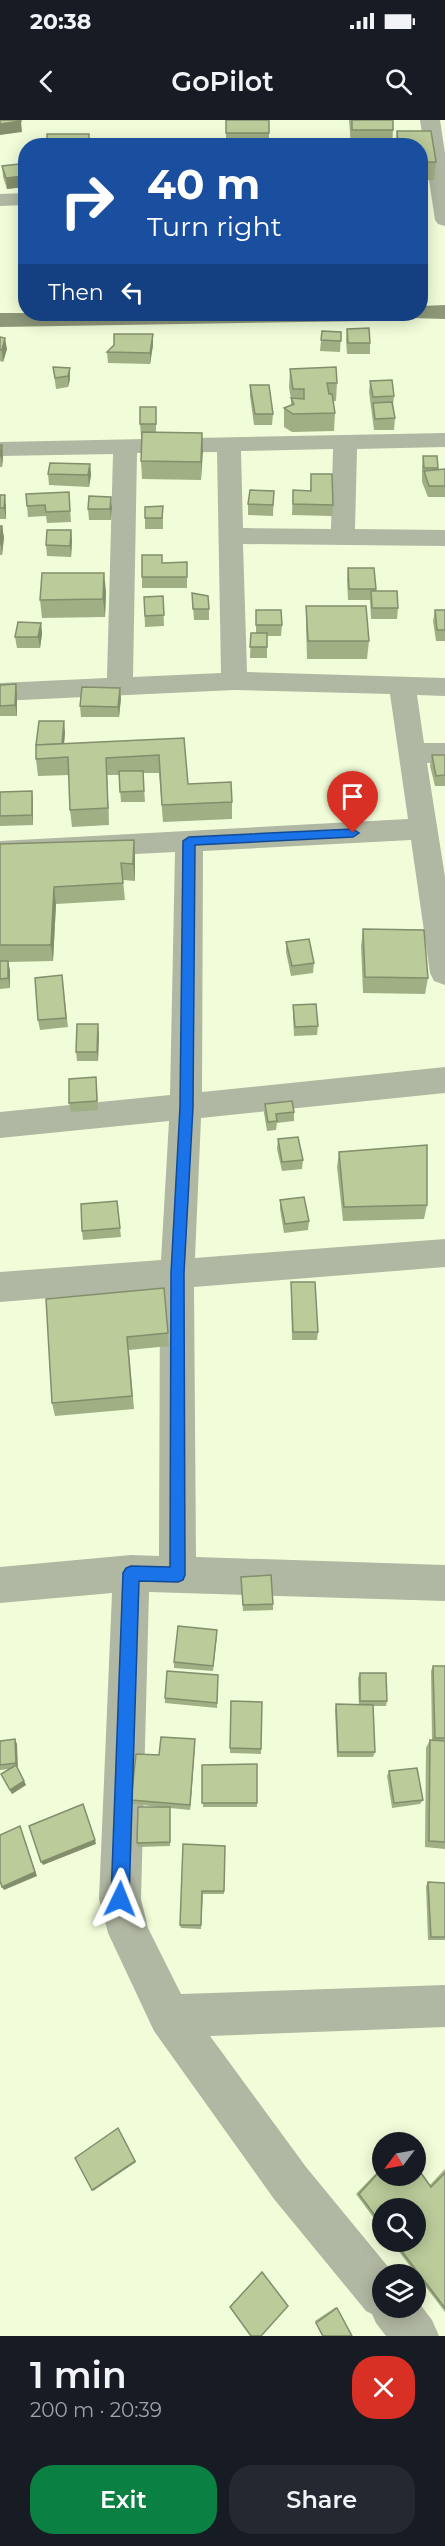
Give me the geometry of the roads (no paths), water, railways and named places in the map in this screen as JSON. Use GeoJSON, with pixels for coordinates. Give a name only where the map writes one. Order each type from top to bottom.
{"type":"FeatureCollection","features":[{"type":"Feature","properties":{"kind":"street"},"geometry":{"type":"LineString","coordinates":[[430,120],[445,220]]}},
{"type":"Feature","properties":{"kind":"street"},"geometry":{"type":"LineString","coordinates":[[428,198],[442,198]]}},
{"type":"Feature","properties":{"kind":"street"},"geometry":{"type":"LineString","coordinates":[[0,200],[18,200]]}},
{"type":"Feature","properties":{"kind":"street"},"geometry":{"type":"LineString","coordinates":[[428,312],[445,312]]}},
{"type":"Feature","properties":{"kind":"street"},"geometry":{"type":"LineString","coordinates":[[0,320],[18,320]]}},
{"type":"Feature","properties":{"kind":"street"},"geometry":{"type":"LineString","coordinates":[[0,449],[445,440]]}},
{"type":"Feature","properties":{"kind":"street"},"geometry":{"type":"LineString","coordinates":[[343,537],[345,443]]}},
{"type":"Feature","properties":{"kind":"street"},"geometry":{"type":"LineString","coordinates":[[229,446],[234,681]]}},
{"type":"Feature","properties":{"kind":"street"},"geometry":{"type":"LineString","coordinates":[[120,688],[125,448]]}},
{"type":"Feature","properties":{"kind":"street"},"geometry":{"type":"LineString","coordinates":[[230,536],[445,538]]}},
{"type":"Feature","properties":{"kind":"street"},"geometry":{"type":"LineString","coordinates":[[0,692],[234,681],[445,687]]}},
{"type":"Feature","properties":{"kind":"street"},"geometry":{"type":"LineString","coordinates":[[402,686],[414,753],[423,829],[442,931],[445,973]]}},
{"type":"Feature","properties":{"kind":"street"},"geometry":{"type":"LineString","coordinates":[[414,753],[445,753]]}},
{"type":"Feature","properties":{"kind":"street"},"geometry":{"type":"LineString","coordinates":[[0,851],[423,829]]}},
{"type":"Feature","properties":{"kind":"street"},"geometry":{"type":"LineString","coordinates":[[178,1575],[177,1273],[186,1107],[189,841]]}},
{"type":"Feature","properties":{"kind":"street"},"geometry":{"type":"LineString","coordinates":[[0,1125],[445,1080]]}},
{"type":"Feature","properties":{"kind":"street"},"geometry":{"type":"LineString","coordinates":[[0,1287],[445,1253]]}},
{"type":"Feature","properties":{"kind":"street"},"geometry":{"type":"LineString","coordinates":[[131,1573],[120,1899],[129,1933],[169,2016],[290,2183],[372,2283]]}},
{"type":"Feature","properties":{"kind":"street"},"geometry":{"type":"LineString","coordinates":[[0,1585],[131,1573],[445,1583]]}},
{"type":"Feature","properties":{"kind":"street"},"geometry":{"type":"LineString","coordinates":[[169,2016],[445,2006]]}},
{"type":"Feature","properties":{"kind":"street"},"geometry":{"type":"LineString","coordinates":[[401,2318],[416,2336]]}}]}
